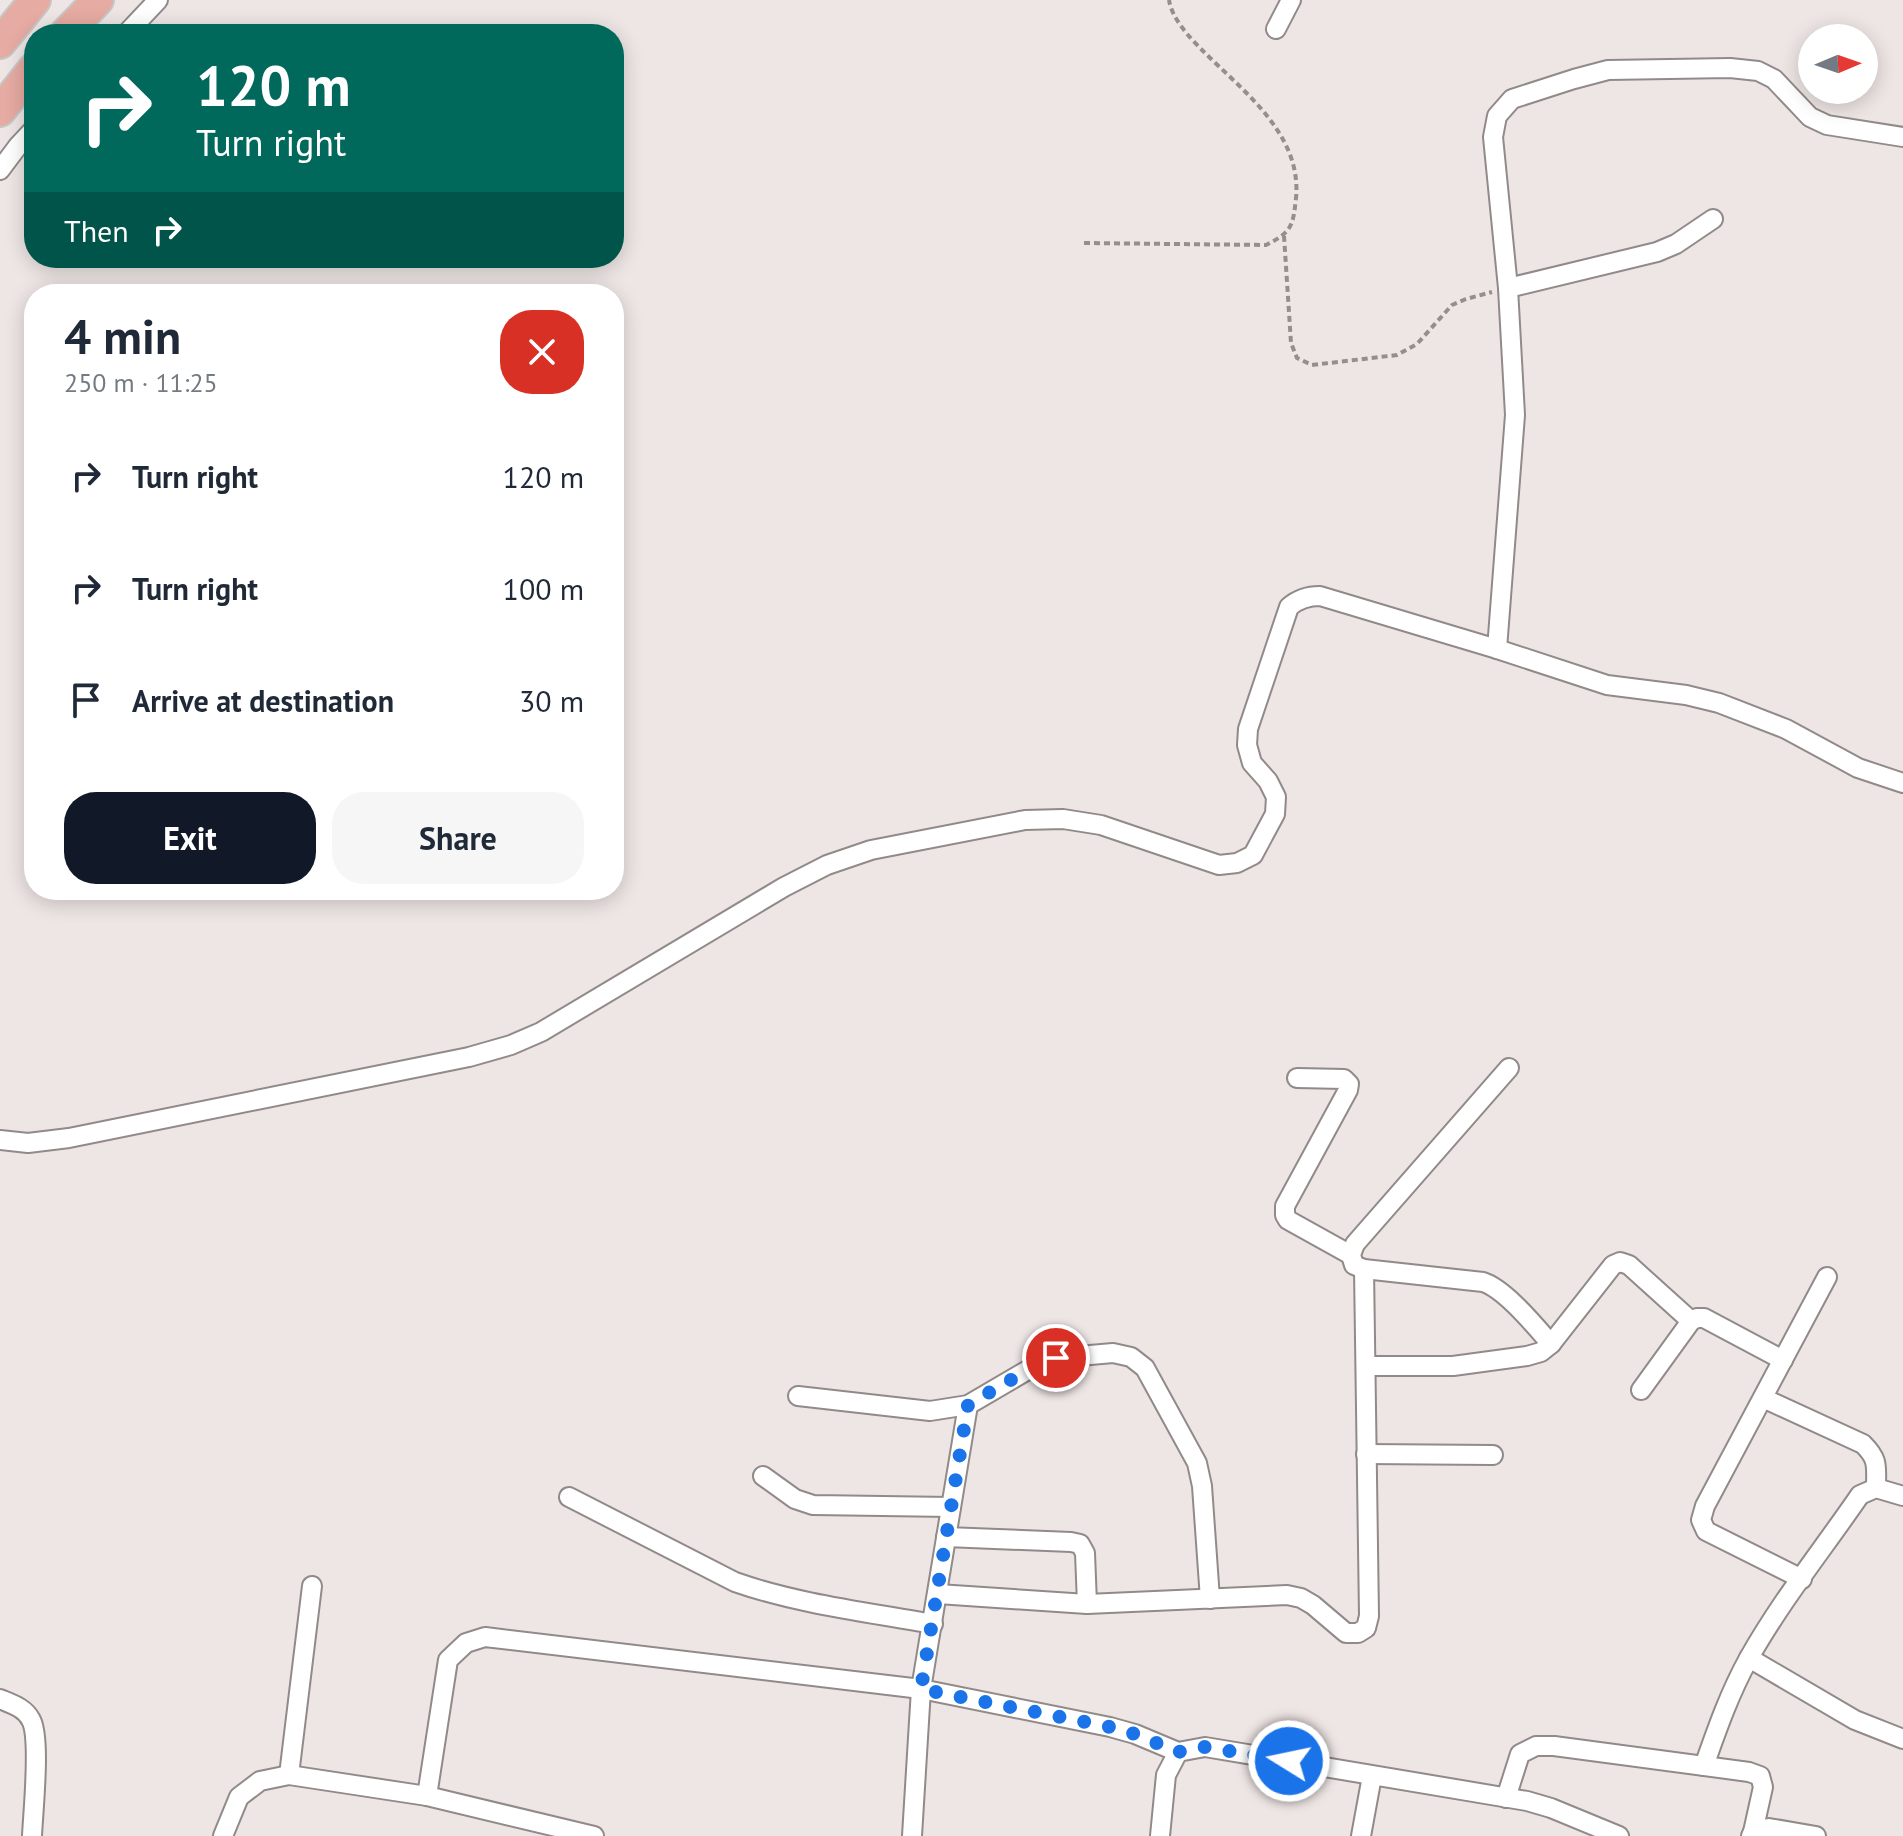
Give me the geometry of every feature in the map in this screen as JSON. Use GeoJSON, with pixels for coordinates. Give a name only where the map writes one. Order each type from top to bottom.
{"type":"FeatureCollection","features":[{"type":"Feature","properties":{"kind":"highway"},"geometry":{"type":"LineString","coordinates":[[0,43],[35,0]]}},
{"type":"Feature","properties":{"kind":"highway"},"geometry":{"type":"LineString","coordinates":[[75,24],[98,0]]}},
{"type":"Feature","properties":{"kind":"highway"},"geometry":{"type":"LineString","coordinates":[[0,111],[24,81]]}},
{"type":"Feature","properties":{"kind":"street"},"geometry":{"type":"LineString","coordinates":[[135,24],[158,0]]}},
{"type":"Feature","properties":{"kind":"street"},"geometry":{"type":"LineString","coordinates":[[1276,29],[1291,0]]}},
{"type":"Feature","properties":{"kind":"street"},"geometry":{"type":"LineString","coordinates":[[1497,649],[1515,415],[1508,288],[1493,137],[1497,116],[1512,99],[1608,70],[1730,68],[1758,71],[1774,79],[1810,117],[1827,125],[1903,137]]}},
{"type":"Feature","properties":{"kind":"street"},"geometry":{"type":"LineString","coordinates":[[0,170],[24,140]]}},
{"type":"Feature","properties":{"kind":"street"},"geometry":{"type":"LineString","coordinates":[[1508,288],[1657,252],[1676,244],[1713,219]]}},
{"type":"Feature","properties":{"kind":"street"},"geometry":{"type":"LineString","coordinates":[[0,1140],[28,1143],[69,1138],[469,1057],[511,1045],[541,1032],[784,887],[827,865],[871,850],[1025,820],[1063,819],[1101,825],[1219,865],[1237,863],[1253,855],[1275,814],[1276,797],[1268,781],[1252,763],[1247,745],[1248,729],[1289,607],[1295,601],[1311,596],[1320,596],[1497,649],[1607,685],[1686,695],[1719,703],[1786,729],[1858,768],[1903,783]]}},
{"type":"Feature","properties":{"kind":"street"},"geometry":{"type":"LineString","coordinates":[[1509,1068],[1355,1244],[1351,1255],[1354,1265],[1364,1269],[1492,1285],[1551,1344]]}},
{"type":"Feature","properties":{"kind":"street"},"geometry":{"type":"LineString","coordinates":[[1297,1078],[1344,1079],[1349,1084],[1285,1206],[1285,1215],[1288,1220],[1351,1255]]}},
{"type":"Feature","properties":{"kind":"street"},"geometry":{"type":"LineString","coordinates":[[1366,1366],[1453,1366],[1541,1352],[1551,1344],[1613,1265],[1620,1262],[1629,1265],[1691,1321]]}},
{"type":"Feature","properties":{"kind":"street"},"geometry":{"type":"LineString","coordinates":[[938,1594],[1087,1604],[1287,1595],[1313,1605],[1346,1633],[1358,1633],[1366,1628],[1369,1616],[1364,1269]]}},
{"type":"Feature","properties":{"kind":"street"},"geometry":{"type":"LineString","coordinates":[[1802,1579],[1706,1531],[1701,1520],[1705,1506],[1827,1277]]}},
{"type":"Feature","properties":{"kind":"street"},"geometry":{"type":"LineString","coordinates":[[1641,1390],[1691,1321],[1697,1318],[1704,1318],[1783,1360]]}},
{"type":"Feature","properties":{"kind":"street"},"geometry":{"type":"LineString","coordinates":[[798,1396],[930,1411],[968,1405],[1038,1364],[1056,1358],[1113,1353],[1131,1357],[1145,1368],[1197,1463],[1202,1486],[1210,1599]]}},
{"type":"Feature","properties":{"kind":"street"},"geometry":{"type":"LineString","coordinates":[[1763,1398],[1863,1444],[1873,1454],[1876,1488]]}},
{"type":"Feature","properties":{"kind":"street"},"geometry":{"type":"LineString","coordinates":[[912,1836],[921,1689],[968,1405]]}},
{"type":"Feature","properties":{"kind":"street"},"geometry":{"type":"LineString","coordinates":[[1366,1454],[1493,1455]]}},
{"type":"Feature","properties":{"kind":"street"},"geometry":{"type":"LineString","coordinates":[[763,1476],[795,1499],[813,1505],[951,1507]]}},
{"type":"Feature","properties":{"kind":"street"},"geometry":{"type":"LineString","coordinates":[[1704,1766],[1733,1688],[1749,1658],[1860,1495],[1876,1488],[1903,1496]]}},
{"type":"Feature","properties":{"kind":"street"},"geometry":{"type":"LineString","coordinates":[[569,1497],[735,1582],[785,1597],[933,1624]]}},
{"type":"Feature","properties":{"kind":"street"},"geometry":{"type":"LineString","coordinates":[[946,1537],[1080,1544],[1085,1553],[1087,1604]]}},
{"type":"Feature","properties":{"kind":"street"},"geometry":{"type":"LineString","coordinates":[[289,1775],[312,1586]]}},
{"type":"Feature","properties":{"kind":"street"},"geometry":{"type":"LineString","coordinates":[[427,1796],[448,1660],[466,1643],[485,1637],[921,1689],[1110,1727],[1178,1752],[1205,1747],[1506,1798],[1551,1808],[1619,1836]]}},
{"type":"Feature","properties":{"kind":"street"},"geometry":{"type":"LineString","coordinates":[[1749,1658],[1855,1720],[1903,1739]]}},
{"type":"Feature","properties":{"kind":"street"},"geometry":{"type":"LineString","coordinates":[[0,1699],[20,1707],[26,1713],[36,1736],[32,1836]]}},
{"type":"Feature","properties":{"kind":"street"},"geometry":{"type":"LineString","coordinates":[[1506,1798],[1520,1754],[1536,1746],[1749,1772],[1760,1776],[1763,1787],[1752,1834]]}},
{"type":"Feature","properties":{"kind":"street"},"geometry":{"type":"LineString","coordinates":[[1160,1836],[1166,1775],[1178,1752]]}},
{"type":"Feature","properties":{"kind":"street"},"geometry":{"type":"LineString","coordinates":[[223,1836],[239,1797],[260,1781],[289,1775],[427,1796],[594,1836]]}},
{"type":"Feature","properties":{"kind":"street"},"geometry":{"type":"LineString","coordinates":[[1361,1836],[1372,1776]]}},
{"type":"Feature","properties":{"kind":"street"},"geometry":{"type":"LineString","coordinates":[[1752,1834],[1769,1828],[1816,1836]]}},
{"type":"Feature","properties":{"kind":"path"},"geometry":{"type":"LineString","coordinates":[[1084,243],[1266,245],[1284,236],[1294,221],[1296,191],[1291,156],[1284,140],[1268,116],[1188,36],[1169,0]]}},
{"type":"Feature","properties":{"kind":"path"},"geometry":{"type":"LineString","coordinates":[[1284,236],[1291,343],[1297,358],[1312,365],[1397,355],[1417,344],[1452,305],[1508,288]]}},
{"type":"Feature","properties":{"kind":"route"},"geometry":{"type":"LineString","coordinates":[[1056,1358],[1038,1364],[968,1405],[921,1689],[1110,1727],[1178,1752],[1205,1747],[1289,1761]]}}]}
